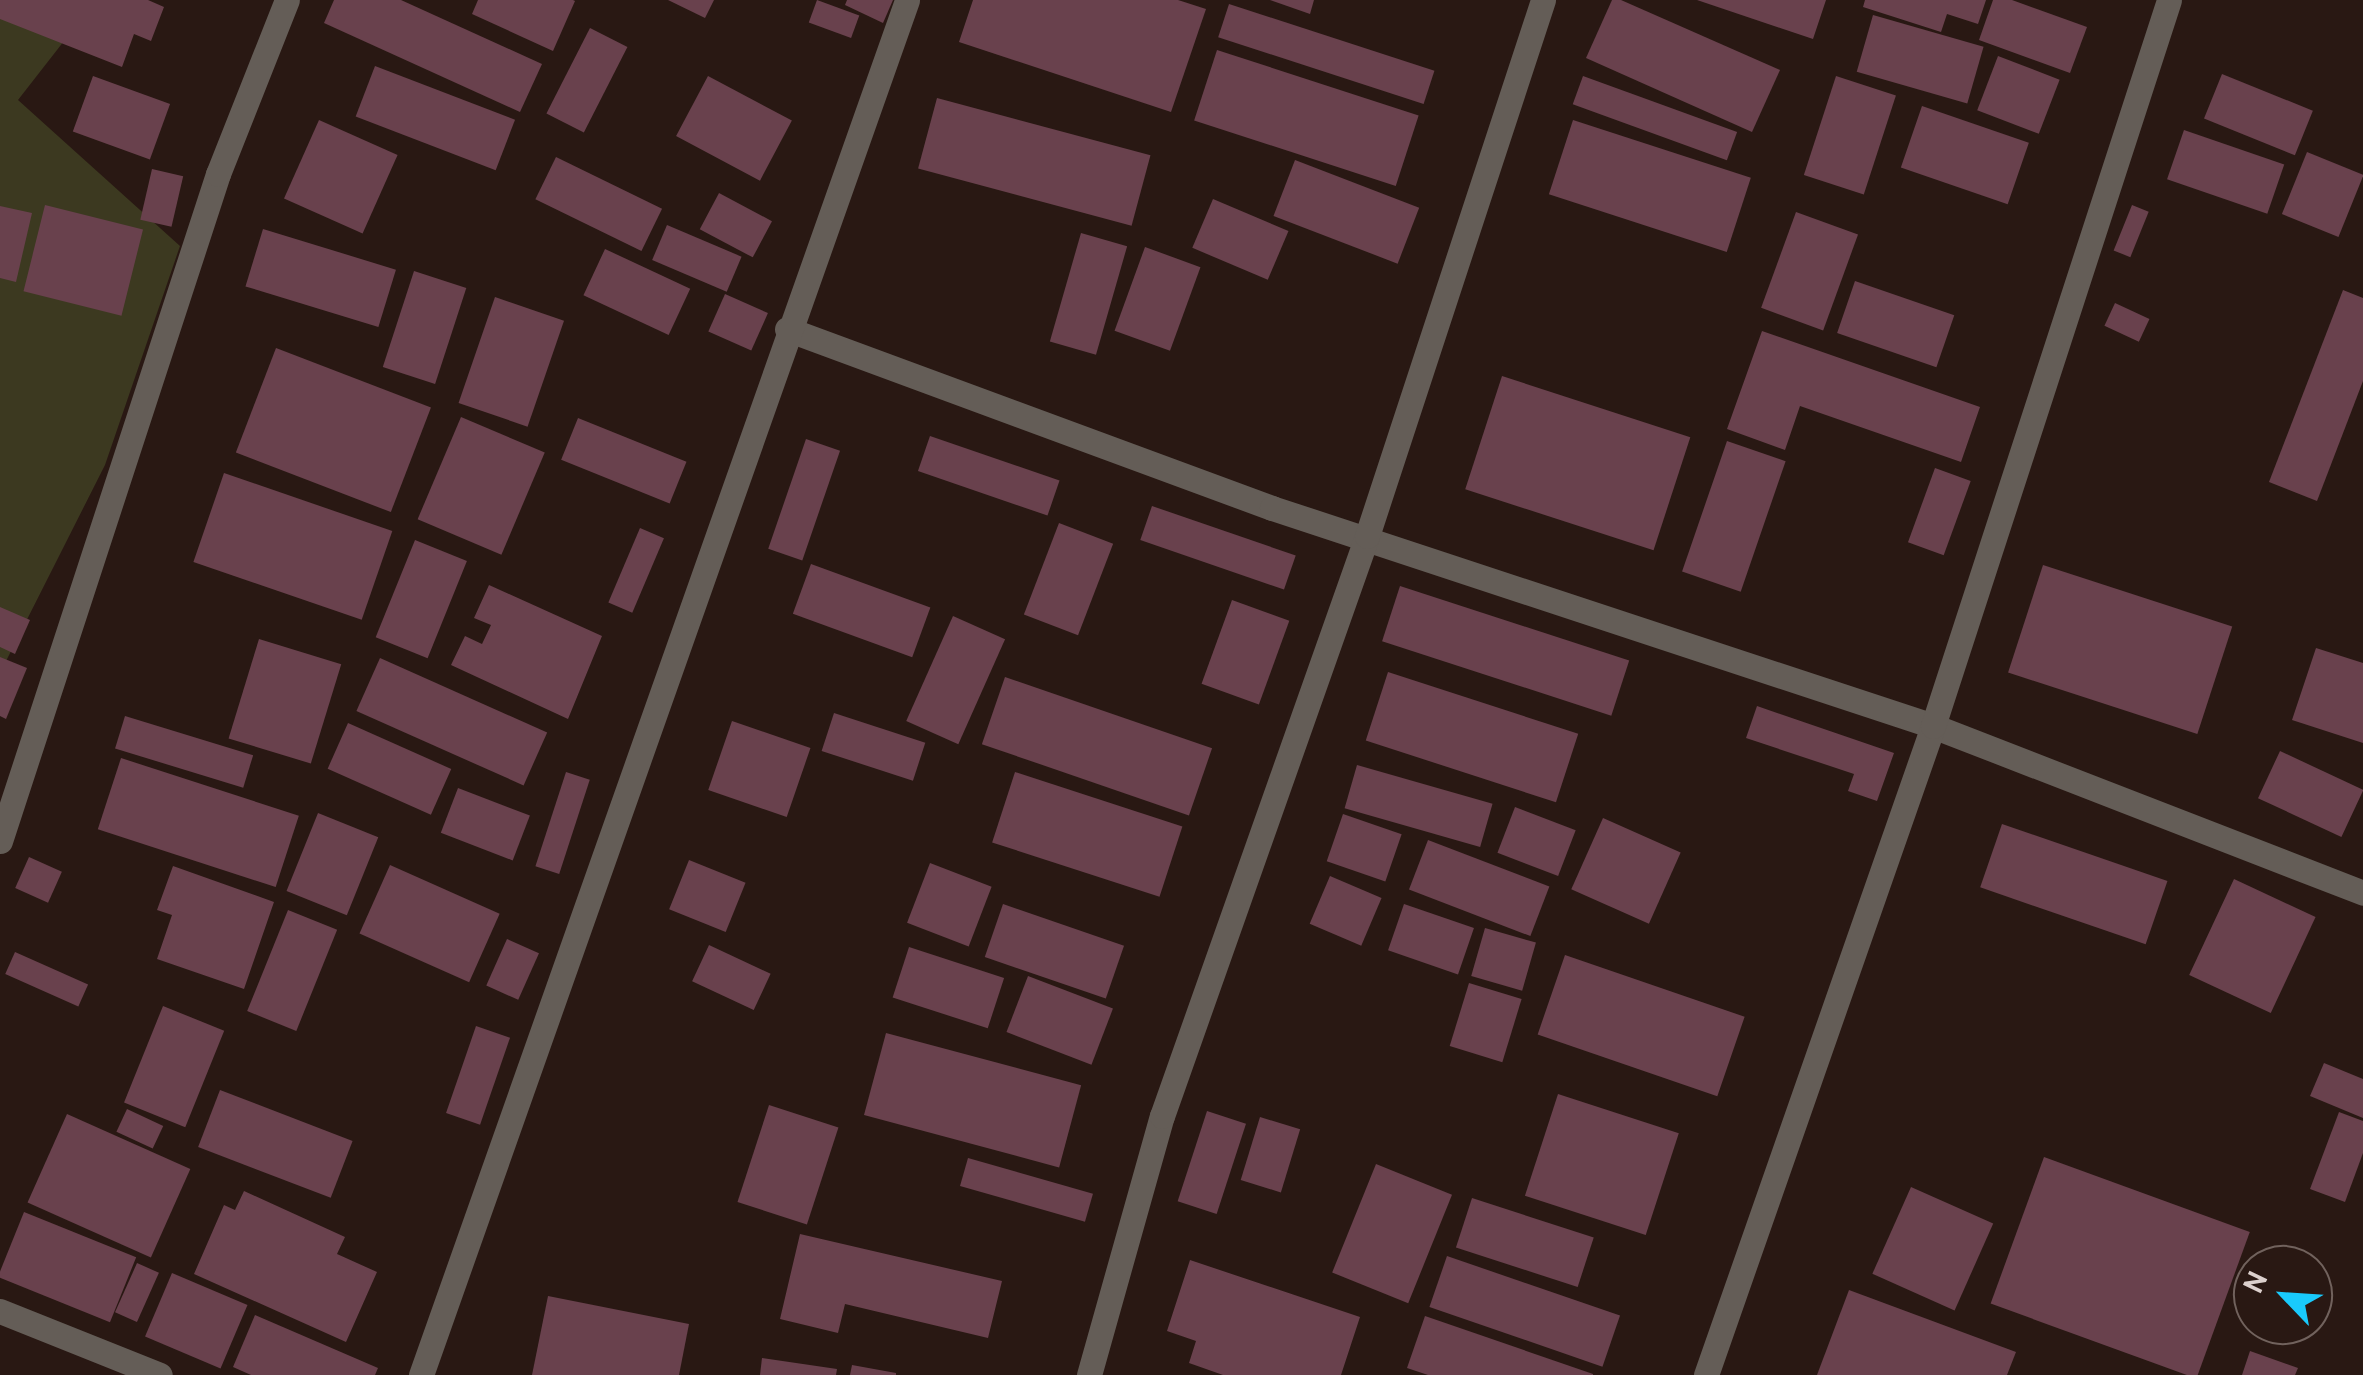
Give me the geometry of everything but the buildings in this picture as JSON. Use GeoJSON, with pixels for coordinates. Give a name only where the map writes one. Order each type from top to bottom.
{"type":"FeatureCollection","features":[{"type":"Feature","properties":{"kind":"street"},"geometry":{"type":"LineString","coordinates":[[0,841],[218,174],[287,0]]}},
{"type":"Feature","properties":{"kind":"street"},"geometry":{"type":"LineString","coordinates":[[421,1375],[787,329],[907,0]]}},
{"type":"Feature","properties":{"kind":"street"},"geometry":{"type":"LineString","coordinates":[[1089,1375],[1162,1116],[1367,536],[1543,0]]}},
{"type":"Feature","properties":{"kind":"street"},"geometry":{"type":"LineString","coordinates":[[1706,1375],[1933,726],[2169,0]]}},
{"type":"Feature","properties":{"kind":"street"},"geometry":{"type":"LineString","coordinates":[[787,329],[1272,508],[1367,536],[1933,726],[2363,893]]}},
{"type":"Feature","properties":{"kind":"street"},"geometry":{"type":"LineString","coordinates":[[0,1311],[160,1375]]}},
{"type":"Feature","properties":{"kind":"shaded area"},"geometry":{"type":"Polygon","coordinates":[[[0,0],[96,0],[18,100],[180,246],[105,465],[0,673],[0,0]]]}}]}
